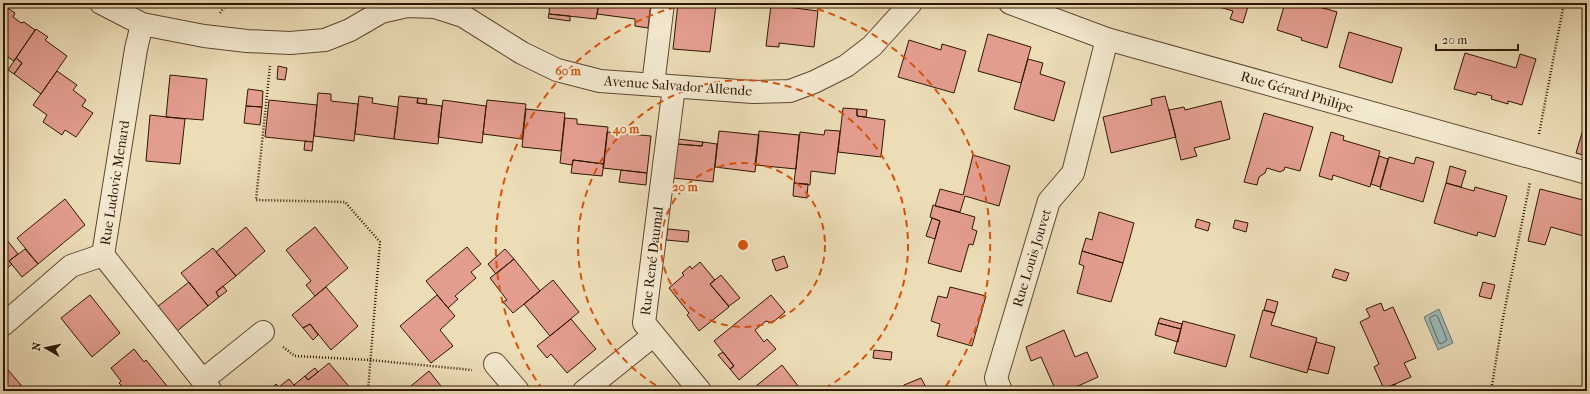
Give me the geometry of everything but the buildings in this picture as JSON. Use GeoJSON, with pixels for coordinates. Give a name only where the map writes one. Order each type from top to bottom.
{"type":"FeatureCollection","features":[{"type":"Feature","properties":{"kind":"street","name":"Avenue Salvador Allende"},"geometry":{"type":"LineString","coordinates":[[100,3],[142,24],[204,36],[247,41],[290,43],[325,40],[350,30],[381,12],[408,4],[435,7],[462,16],[522,52],[557,70],[600,81],[753,92],[790,91],[814,82],[846,66],[872,46],[911,3]]}},
{"type":"Feature","properties":{"kind":"street","name":"Rue René Daumal"},"geometry":{"type":"LineString","coordinates":[[663,3],[663,86],[644,323],[700,391]]}},
{"type":"Feature","properties":{"kind":"street","name":"Rue Gérard Philipe"},"geometry":{"type":"LineString","coordinates":[[1010,3],[1107,39],[1587,173]]}},
{"type":"Feature","properties":{"kind":"street","name":"Rue Ludovic Menard"},"geometry":{"type":"LineString","coordinates":[[142,24],[136,49],[103,255],[207,386],[263,332]]}},
{"type":"Feature","properties":{"kind":"street","name":"Rue Louis Jouvet"},"geometry":{"type":"LineString","coordinates":[[1002,391],[996,378],[1000,363],[1049,201],[1073,172],[1107,39]]}},
{"type":"Feature","properties":{"kind":"street"},"geometry":{"type":"LineString","coordinates":[[3,324],[71,266],[103,255]]}},
{"type":"Feature","properties":{"kind":"street"},"geometry":{"type":"LineString","coordinates":[[584,391],[654,335]]}},
{"type":"Feature","properties":{"kind":"street"},"geometry":{"type":"LineString","coordinates":[[495,364],[518,391]]}},
{"type":"Feature","properties":{"kind":"path"},"geometry":{"type":"LineString","coordinates":[[1491,391],[1503,318],[1564,3]]}},
{"type":"Feature","properties":{"kind":"path"},"geometry":{"type":"LineString","coordinates":[[272,42],[256,200],[345,202],[380,242],[368,391]]}},
{"type":"Feature","properties":{"kind":"path"},"geometry":{"type":"LineString","coordinates":[[263,332],[295,356],[370,360],[483,370],[495,364]]}},
{"type":"Feature","properties":{"kind":"water"},"geometry":{"type":"Polygon","coordinates":[[[1439,309],[1453,343],[1438,350],[1424,317],[1439,309]]]}}]}
